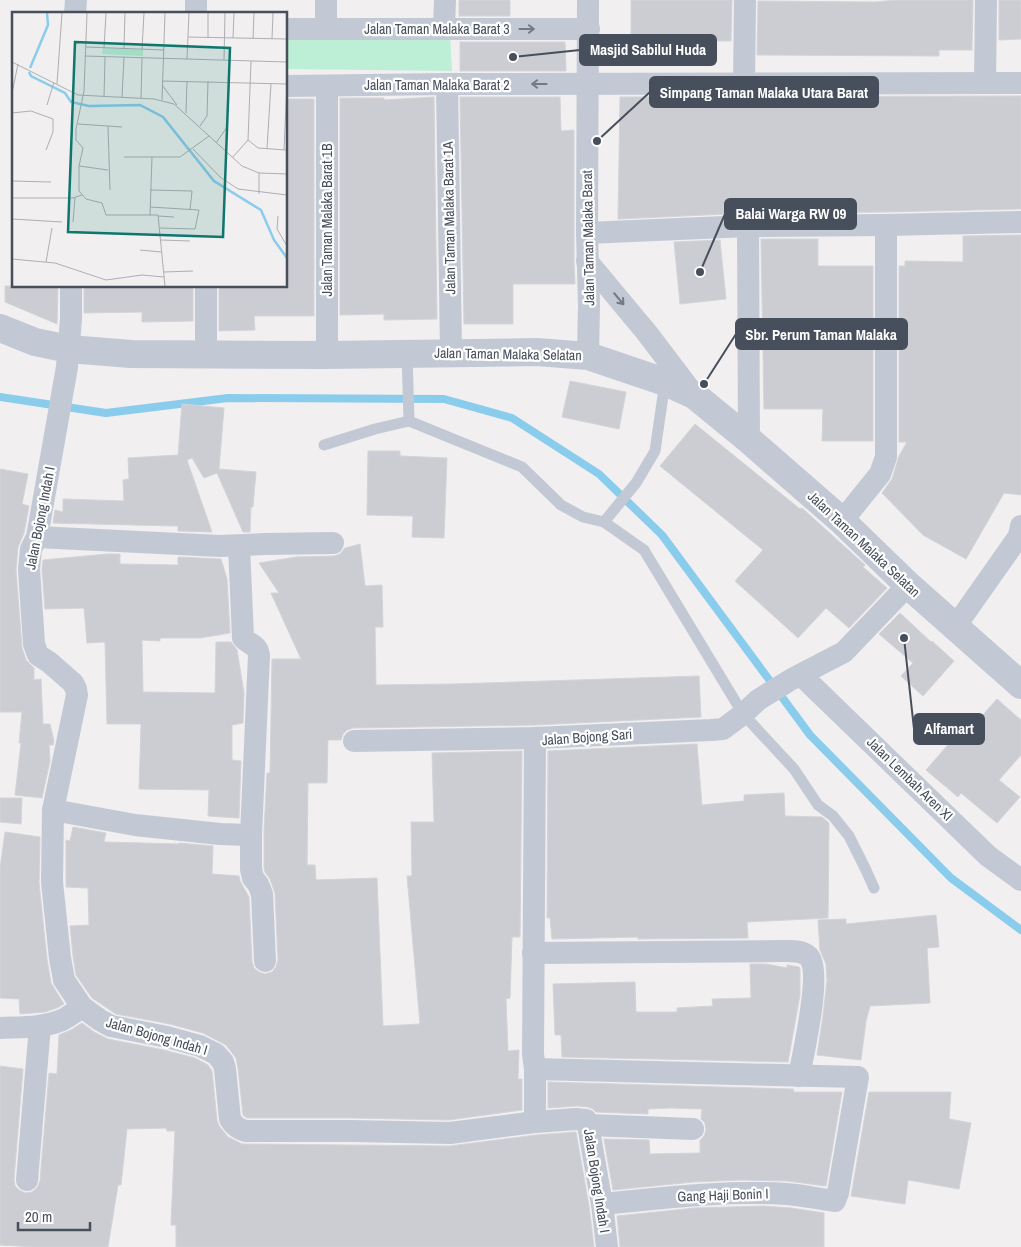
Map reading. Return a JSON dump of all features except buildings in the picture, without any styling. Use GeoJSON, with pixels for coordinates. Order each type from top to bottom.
{"type":"FeatureCollection","features":[{"type":"Feature","properties":{"kind":"street"},"geometry":{"type":"LineString","coordinates":[[326,0],[326,28]]}},
{"type":"Feature","properties":{"kind":"street"},"geometry":{"type":"LineString","coordinates":[[444,29],[445,0]]}},
{"type":"Feature","properties":{"kind":"street","name":"Jalan Taman Malaka Barat"},"geometry":{"type":"LineString","coordinates":[[588,0],[588,356]]}},
{"type":"Feature","properties":{"kind":"street"},"geometry":{"type":"LineString","coordinates":[[744,84],[745,0]]}},
{"type":"Feature","properties":{"kind":"street"},"geometry":{"type":"LineString","coordinates":[[985,83],[986,0]]}},
{"type":"Feature","properties":{"kind":"street","name":"Jalan Taman Malaka Barat 3"},"geometry":{"type":"LineString","coordinates":[[288,28],[588,29]]}},
{"type":"Feature","properties":{"kind":"street","name":"Jalan Taman Malaka Barat 2"},"geometry":{"type":"LineString","coordinates":[[288,86],[1021,83]]}},
{"type":"Feature","properties":{"kind":"street","name":"Jalan Taman Malaka Barat 1A"},"geometry":{"type":"LineString","coordinates":[[447,84],[451,352]]}},
{"type":"Feature","properties":{"kind":"street","name":"Jalan Taman Malaka Barat 1B"},"geometry":{"type":"LineString","coordinates":[[327,86],[327,355]]}},
{"type":"Feature","properties":{"kind":"street"},"geometry":{"type":"LineString","coordinates":[[587,233],[748,226],[1021,222]]}},
{"type":"Feature","properties":{"kind":"street"},"geometry":{"type":"LineString","coordinates":[[842,521],[880,474],[886,457],[886,225]]}},
{"type":"Feature","properties":{"kind":"street"},"geometry":{"type":"LineString","coordinates":[[748,226],[749,440]]}},
{"type":"Feature","properties":{"kind":"street"},"geometry":{"type":"LineString","coordinates":[[587,261],[647,333],[694,395]]}},
{"type":"Feature","properties":{"kind":"street","name":"Jalan Bojong Indah I"},"geometry":{"type":"LineString","coordinates":[[71,288],[71,319],[64,391],[37,537],[31,549],[29,569],[34,644],[38,655],[73,683],[77,696],[53,810],[52,882],[64,980],[82,1007],[111,1026],[167,1036],[200,1046],[216,1054],[223,1062],[225,1069],[230,1119],[238,1129],[246,1131],[450,1133],[535,1122],[586,1120],[608,1247]]}},
{"type":"Feature","properties":{"kind":"street"},"geometry":{"type":"LineString","coordinates":[[206,288],[206,355]]}},
{"type":"Feature","properties":{"kind":"street","name":"Jalan Taman Malaka Selatan"},"geometry":{"type":"LineString","coordinates":[[0,328],[35,342],[68,349],[130,354],[327,355],[408,365],[451,352],[537,352],[588,356],[666,382],[694,395],[749,440],[842,521],[908,585],[1021,685]]}},
{"type":"Feature","properties":{"kind":"street"},"geometry":{"type":"LineString","coordinates":[[956,627],[1019,536],[1021,526]]}},
{"type":"Feature","properties":{"kind":"street"},"geometry":{"type":"LineString","coordinates":[[37,537],[220,546],[333,543]]}},
{"type":"Feature","properties":{"kind":"street"},"geometry":{"type":"LineString","coordinates":[[239,546],[243,638],[256,648],[259,655],[250,835],[251,873],[262,894],[265,961]]}},
{"type":"Feature","properties":{"kind":"street","name":"Jalan Bojong Sari"},"geometry":{"type":"LineString","coordinates":[[535,1122],[533,953],[535,738],[722,729],[750,707],[797,677],[844,652],[908,585]]}},
{"type":"Feature","properties":{"kind":"street","name":"Jalan Lembah Aren XI"},"geometry":{"type":"LineString","coordinates":[[797,677],[988,856],[1021,880]]}},
{"type":"Feature","properties":{"kind":"street"},"geometry":{"type":"LineString","coordinates":[[354,741],[535,738]]}},
{"type":"Feature","properties":{"kind":"street"},"geometry":{"type":"LineString","coordinates":[[53,810],[135,825],[220,834],[250,835]]}},
{"type":"Feature","properties":{"kind":"street"},"geometry":{"type":"LineString","coordinates":[[533,953],[783,951],[804,953],[812,962],[810,1016],[799,1076],[535,1069]]}},
{"type":"Feature","properties":{"kind":"street"},"geometry":{"type":"LineString","coordinates":[[0,1028],[40,1026],[64,1019],[82,1007]]}},
{"type":"Feature","properties":{"kind":"street"},"geometry":{"type":"LineString","coordinates":[[27,1180],[40,1026]]}},
{"type":"Feature","properties":{"kind":"street","name":"Gang Haji Bonin I"},"geometry":{"type":"LineString","coordinates":[[602,1204],[691,1195],[738,1194],[786,1194],[835,1201],[858,1077],[799,1076]]}},
{"type":"Feature","properties":{"kind":"street"},"geometry":{"type":"LineString","coordinates":[[588,1125],[693,1129]]}},
{"type":"Feature","properties":{"kind":"lane"},"geometry":{"type":"LineString","coordinates":[[408,365],[409,421]]}},
{"type":"Feature","properties":{"kind":"lane"},"geometry":{"type":"LineString","coordinates":[[604,522],[636,483],[655,451],[666,382]]}},
{"type":"Feature","properties":{"kind":"lane"},"geometry":{"type":"LineString","coordinates":[[324,445],[375,429],[409,421],[522,467],[561,505],[583,516],[604,522],[644,550],[818,805],[833,816],[849,836],[874,888]]}},
{"type":"Feature","properties":{"kind":"green space"},"geometry":{"type":"Polygon","coordinates":[[[288,31],[450,35],[452,71],[288,69],[288,31]]]}},
{"type":"Feature","properties":{"kind":"waterway"},"geometry":{"type":"LineString","coordinates":[[0,397],[106,413],[228,398],[444,399],[512,418],[599,474],[662,535],[810,735],[951,878],[1021,930]]}},
{"type":"Feature","properties":{"kind":"place","name":"Masjid Sabilul Huda"},"geometry":{"type":"Point","coordinates":[513,57]}},
{"type":"Feature","properties":{"kind":"place","name":"Simpang Taman Malaka Utara Barat"},"geometry":{"type":"Point","coordinates":[597,141]}},
{"type":"Feature","properties":{"kind":"place","name":"Balai Warga RW 09"},"geometry":{"type":"Point","coordinates":[700,272]}},
{"type":"Feature","properties":{"kind":"place","name":"Sbr. Perum Taman Malaka"},"geometry":{"type":"Point","coordinates":[704,384]}},
{"type":"Feature","properties":{"kind":"place","name":"Alfamart"},"geometry":{"type":"Point","coordinates":[904,638]}}]}
